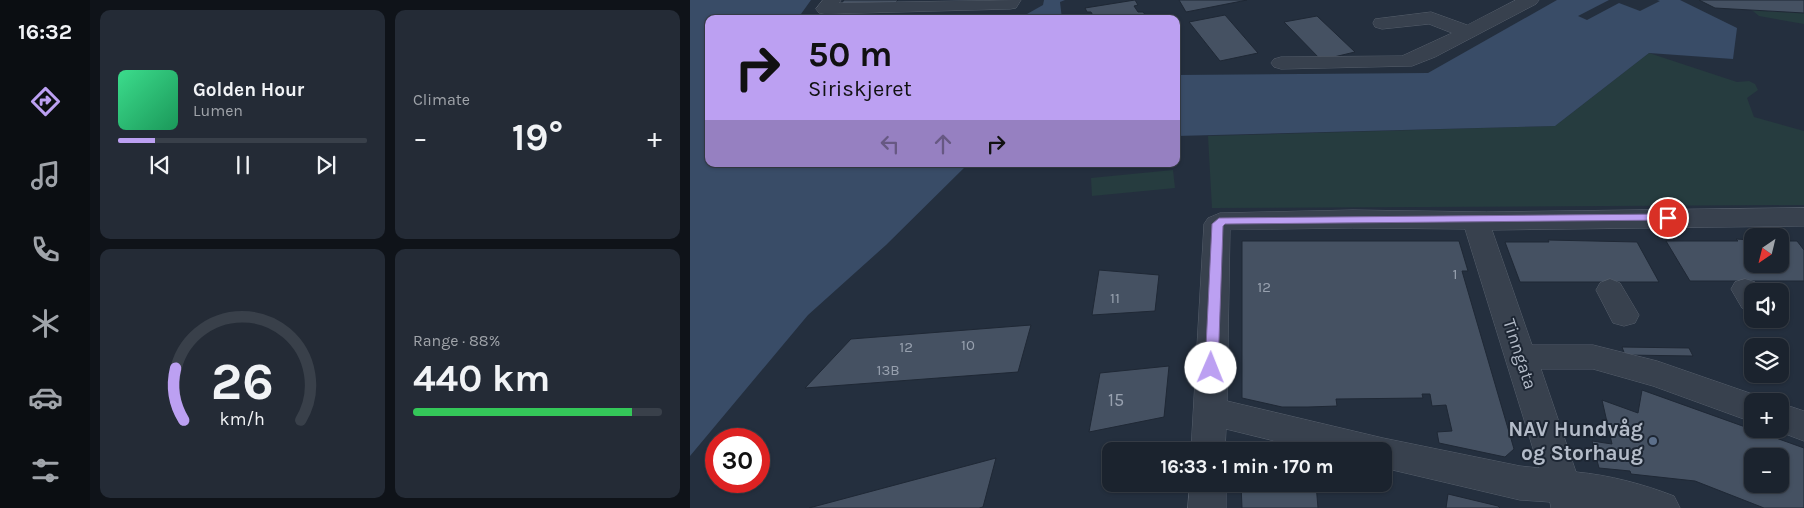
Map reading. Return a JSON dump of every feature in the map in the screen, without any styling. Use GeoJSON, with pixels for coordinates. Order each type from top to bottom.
{"type":"FeatureCollection","features":[{"type":"Feature","properties":{"kind":"street"},"geometry":{"type":"LineString","coordinates":[[832,0],[825,9],[1010,4],[1012,0]]}},
{"type":"Feature","properties":{"kind":"street"},"geometry":{"type":"LineString","coordinates":[[1280,63],[1405,62],[1428,53],[1530,0]]}},
{"type":"Feature","properties":{"kind":"street"},"geometry":{"type":"LineString","coordinates":[[1382,23],[1431,18],[1468,32]]}},
{"type":"Feature","properties":{"kind":"street"},"geometry":{"type":"LineString","coordinates":[[1208,442],[1215,257],[1217,224],[1220,222],[1352,219],[1476,221],[1804,217]]}},
{"type":"Feature","properties":{"kind":"street","name":"Tinngata"},"geometry":{"type":"LineString","coordinates":[[1476,221],[1567,498]]}},
{"type":"Feature","properties":{"kind":"street"},"geometry":{"type":"LineString","coordinates":[[1521,357],[1593,357],[1656,374],[1744,405]]}},
{"type":"Feature","properties":{"kind":"street"},"geometry":{"type":"LineString","coordinates":[[1209,411],[1338,442]]}},
{"type":"Feature","properties":{"kind":"street"},"geometry":{"type":"LineString","coordinates":[[1789,420],[1804,426]]}},
{"type":"Feature","properties":{"kind":"street"},"geometry":{"type":"LineString","coordinates":[[1392,455],[1520,483],[1567,498],[1630,498],[1662,508]]}},
{"type":"Feature","properties":{"kind":"street"},"geometry":{"type":"LineString","coordinates":[[1207,508],[1208,492]]}},
{"type":"Feature","properties":{"kind":"green space"},"geometry":{"type":"Polygon","coordinates":[[[1804,0],[1804,24],[1759,16],[1742,2],[1804,0]]]}},
{"type":"Feature","properties":{"kind":"green space"},"geometry":{"type":"Polygon","coordinates":[[[1649,53],[1737,82],[1749,81],[1755,84],[1758,90],[1747,98],[1754,117],[1804,131],[1804,205],[1212,208],[1208,136],[1555,126],[1649,53]]]}},
{"type":"Feature","properties":{"kind":"green space"},"geometry":{"type":"Polygon","coordinates":[[[1173,170],[1175,188],[1092,196],[1091,178],[1173,170]]]}},
{"type":"Feature","properties":{"kind":"water"},"geometry":{"type":"Polygon","coordinates":[[[690,0],[811,0],[801,14],[804,15],[705,15],[705,167],[965,167],[886,245],[808,315],[713,428],[705,428],[705,438],[690,456],[690,0]]]}},
{"type":"Feature","properties":{"kind":"water"},"geometry":{"type":"Polygon","coordinates":[[[1044,0],[1065,0],[1060,2],[1062,15],[1009,15],[1027,14],[1043,5],[1044,0]]]}},
{"type":"Feature","properties":{"kind":"water"},"geometry":{"type":"Polygon","coordinates":[[[1557,0],[1680,0],[1737,28],[1733,59],[1649,53],[1555,126],[1180,136],[1180,75],[1428,73],[1557,0]]]}},
{"type":"Feature","properties":{"kind":"pier"},"geometry":{"type":"Polygon","coordinates":[[[1609,0],[1660,1],[1640,11],[1619,3],[1587,20],[1578,16],[1609,0]]]}},
{"type":"Feature","properties":{"kind":"building"},"geometry":{"type":"Polygon","coordinates":[[[844,0],[898,0],[895,3],[841,4],[844,0]]]}},
{"type":"Feature","properties":{"kind":"building"},"geometry":{"type":"Polygon","coordinates":[[[1135,0],[1138,5],[1134,6],[1138,12],[1143,12],[1145,15],[1093,15],[1091,12],[1087,12],[1085,8],[1135,0]]]}},
{"type":"Feature","properties":{"kind":"building"},"geometry":{"type":"Polygon","coordinates":[[[1179,0],[1247,0],[1186,12],[1179,0]]]}},
{"type":"Feature","properties":{"kind":"building"},"geometry":{"type":"Polygon","coordinates":[[[1699,0],[1804,0],[1804,13],[1715,8],[1699,0]]]}},
{"type":"Feature","properties":{"kind":"building"},"geometry":{"type":"Polygon","coordinates":[[[1225,15],[1258,53],[1220,61],[1189,22],[1225,15]]]}},
{"type":"Feature","properties":{"kind":"building"},"geometry":{"type":"Polygon","coordinates":[[[1317,16],[1355,52],[1321,60],[1284,22],[1317,16]]]}},
{"type":"Feature","properties":{"kind":"building"},"geometry":{"type":"Polygon","coordinates":[[[1736,239],[1744,240],[1744,273],[1789,273],[1789,241],[1797,241],[1804,250],[1804,281],[1690,281],[1666,241],[1738,241],[1736,239]]]}},
{"type":"Feature","properties":{"kind":"building"},"geometry":{"type":"Polygon","coordinates":[[[1548,240],[1637,242],[1659,282],[1520,282],[1505,242],[1549,242],[1548,240]]]}},
{"type":"Feature","properties":{"kind":"building"},"geometry":{"type":"Polygon","coordinates":[[[1242,241],[1459,241],[1468,271],[1462,271],[1514,449],[1505,457],[1439,443],[1437,432],[1452,431],[1446,405],[1432,406],[1430,394],[1422,394],[1423,398],[1336,399],[1337,406],[1308,407],[1282,407],[1242,398],[1242,241]]]}},
{"type":"Feature","properties":{"kind":"building"},"geometry":{"type":"Polygon","coordinates":[[[1099,270],[1159,275],[1155,311],[1092,315],[1099,270]]]}},
{"type":"Feature","properties":{"kind":"building"},"geometry":{"type":"Polygon","coordinates":[[[1031,325],[1018,372],[805,388],[851,339],[1031,325]]]}},
{"type":"Feature","properties":{"kind":"building"},"geometry":{"type":"Polygon","coordinates":[[[1622,347],[1689,348],[1693,356],[1625,355],[1622,347]]]}},
{"type":"Feature","properties":{"kind":"building"},"geometry":{"type":"Polygon","coordinates":[[[1169,366],[1164,417],[1089,432],[1100,373],[1169,366]]]}},
{"type":"Feature","properties":{"kind":"building"},"geometry":{"type":"Polygon","coordinates":[[[1642,390],[1744,427],[1744,438],[1776,438],[1804,448],[1804,508],[1764,508],[1695,481],[1631,474],[1630,471],[1599,468],[1592,441],[1612,444],[1602,400],[1638,413],[1642,390]]]}},
{"type":"Feature","properties":{"kind":"building"},"geometry":{"type":"Polygon","coordinates":[[[996,458],[983,507],[809,508],[996,458]]]}},
{"type":"Feature","properties":{"kind":"building"},"geometry":{"type":"Polygon","coordinates":[[[1241,492],[1317,492],[1318,508],[1242,508],[1241,492]]]}},
{"type":"Feature","properties":{"kind":"building"},"geometry":{"type":"Polygon","coordinates":[[[1448,494],[1498,506],[1500,508],[1446,508],[1448,494]]]}},
{"type":"Feature","properties":{"kind":"place","name":"NAV Hundvåg og Storhaug"},"geometry":{"type":"Point","coordinates":[1653,441]}},
{"type":"Feature","properties":{"kind":"route"},"geometry":{"type":"LineString","coordinates":[[1211,368],[1217,224],[1223,221],[1352,219],[1486,221],[1668,218]]}}]}
